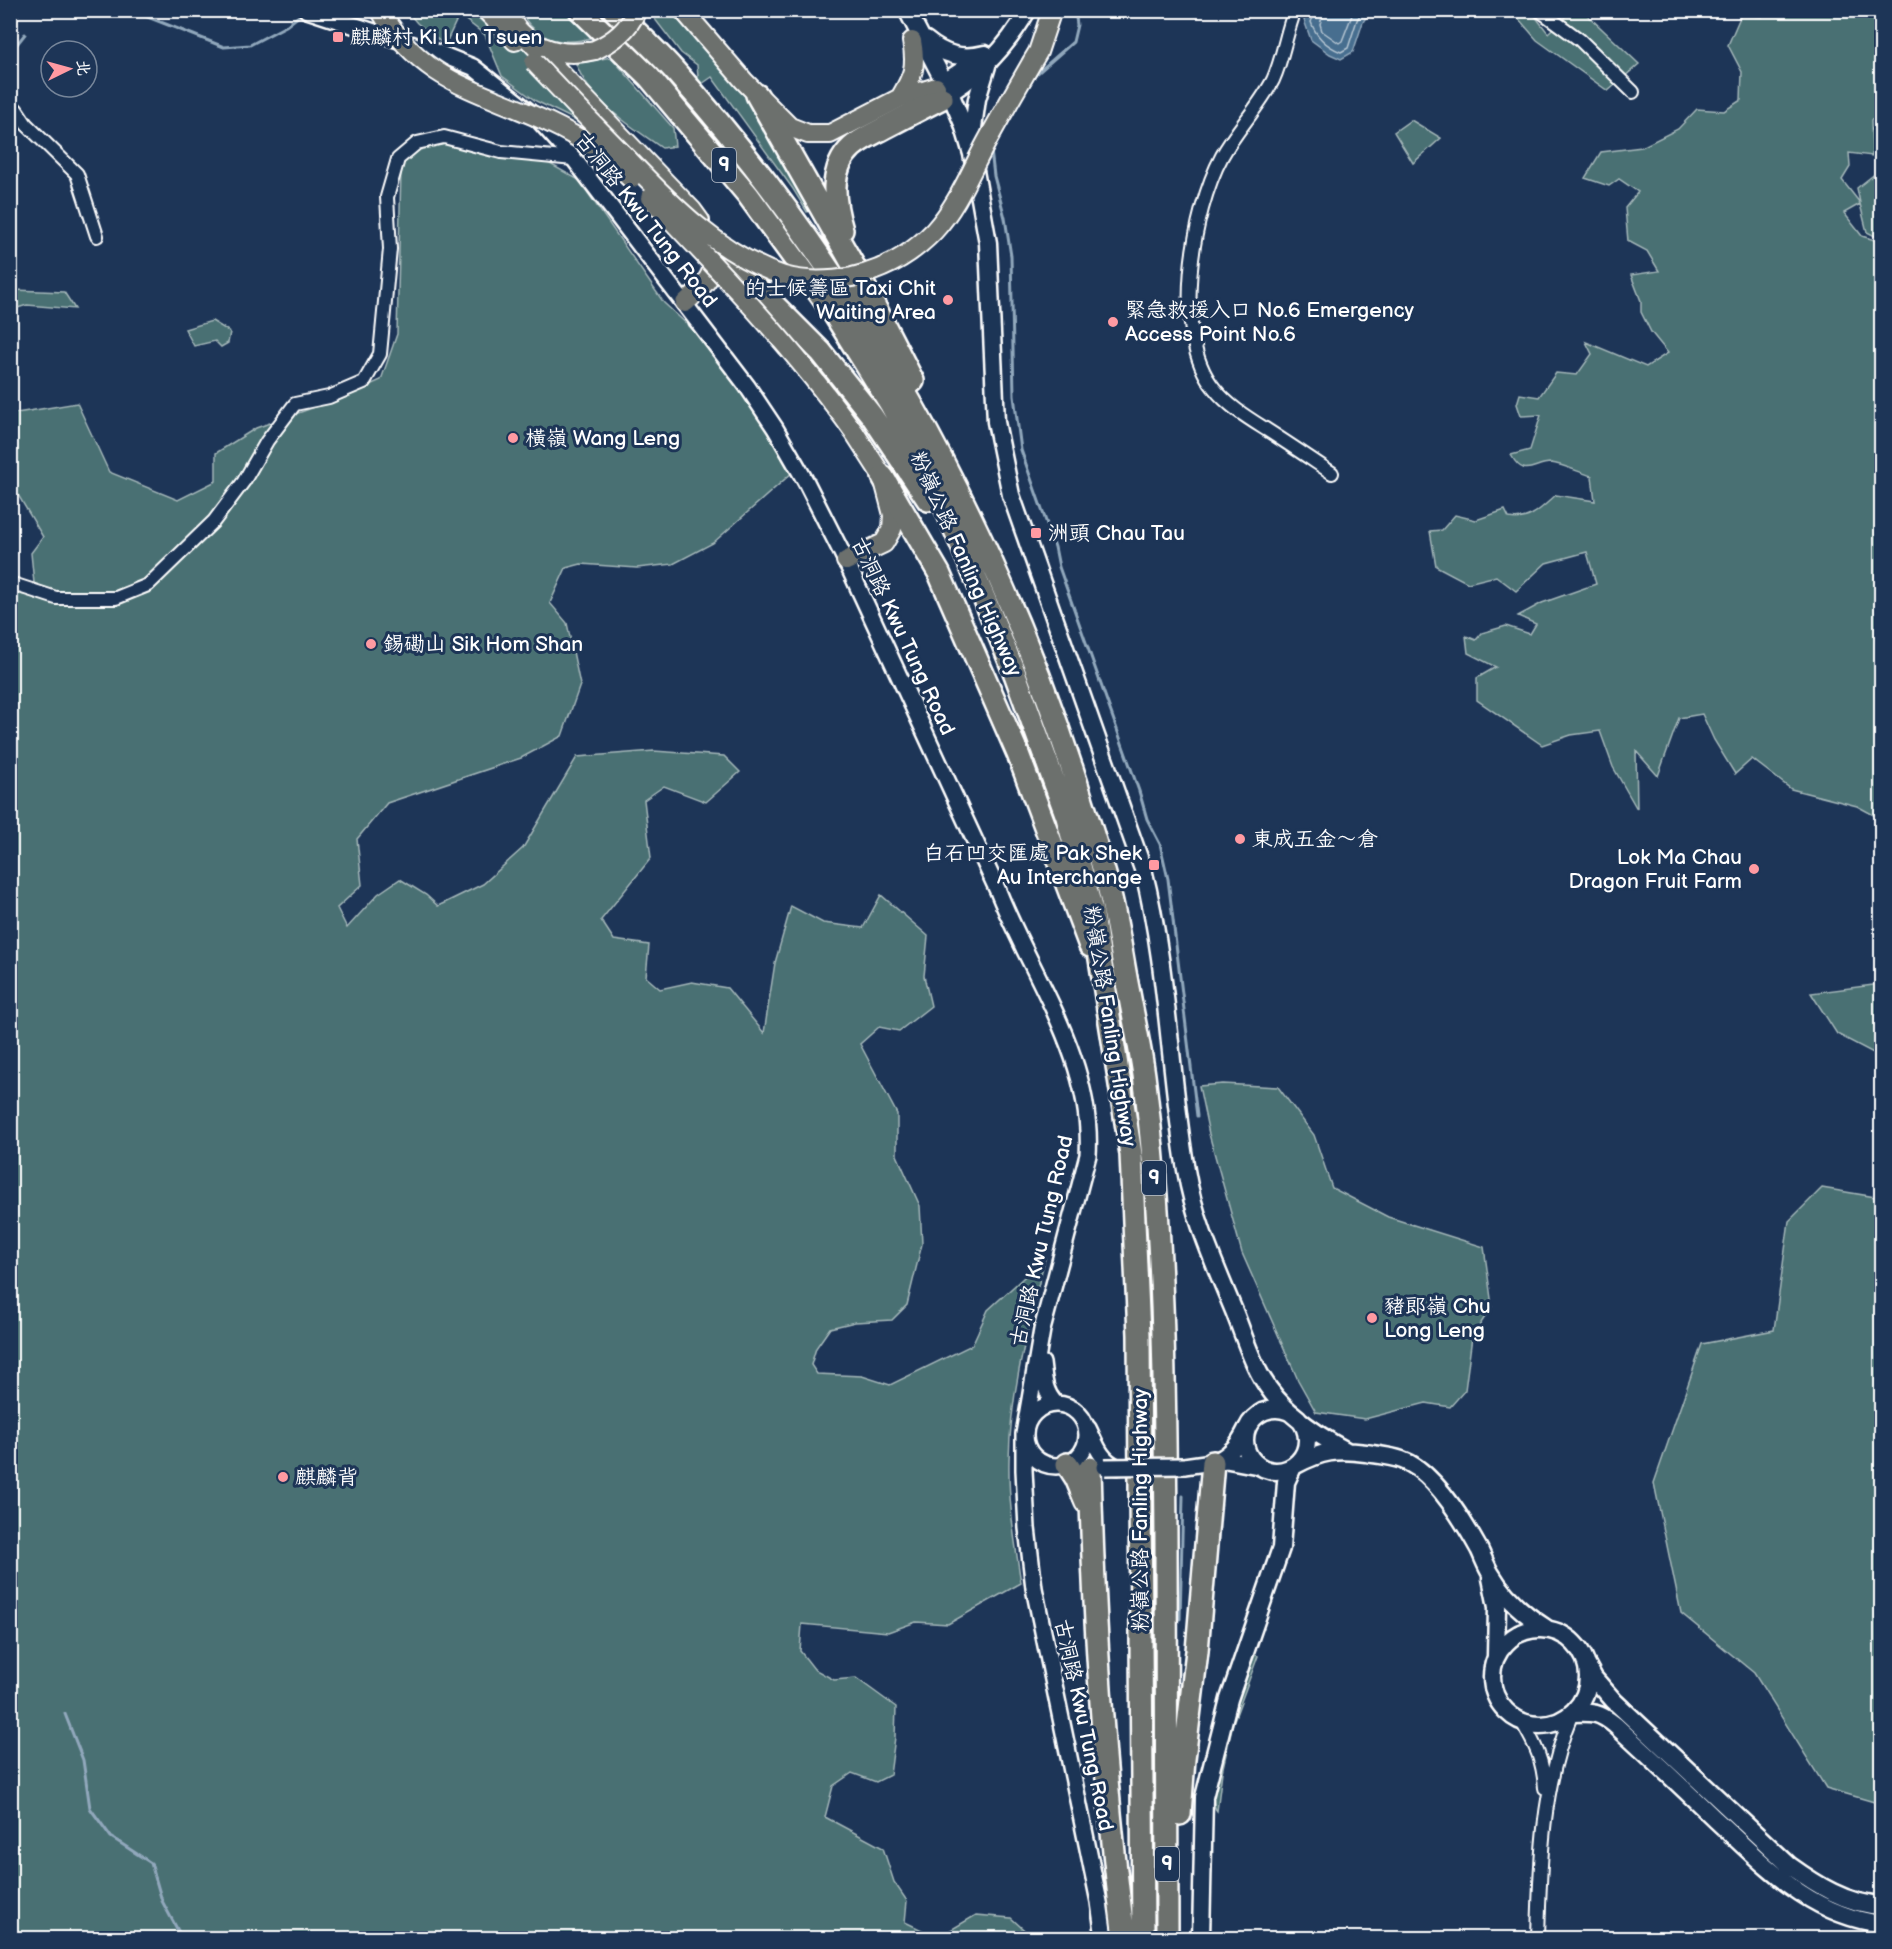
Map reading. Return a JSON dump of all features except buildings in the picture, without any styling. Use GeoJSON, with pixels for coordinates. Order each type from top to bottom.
{"type":"FeatureCollection","features":[{"type":"Feature","properties":{"kind":"highway","name":"粉嶺公路 Fanling Highway"},"geometry":{"type":"LineString","coordinates":[[580,10],[686,118],[748,195],[803,267],[903,425],[946,510],[1016,674],[1067,817],[1090,900],[1131,1154],[1139,1342],[1143,1938]]}},
{"type":"Feature","properties":{"kind":"highway","name":"粉嶺公路 Fanling Highway"},"geometry":{"type":"LineString","coordinates":[[614,10],[672,67],[793,219],[849,300],[916,414],[956,488],[1003,587],[1063,740],[1108,887],[1143,1071],[1160,1253],[1166,1393],[1167,1938]]}},
{"type":"Feature","properties":{"kind":"highway"},"geometry":{"type":"LineString","coordinates":[[856,270],[841,229],[836,202],[834,184],[842,160],[847,152],[859,142],[943,90]]}},
{"type":"Feature","properties":{"kind":"highway"},"geometry":{"type":"LineString","coordinates":[[757,94],[856,270],[956,468],[1003,587]]}},
{"type":"Feature","properties":{"kind":"highway"},"geometry":{"type":"LineString","coordinates":[[709,235],[756,287],[821,352],[872,416],[974,574]]}},
{"type":"Feature","properties":{"kind":"highway"},"geometry":{"type":"LineString","coordinates":[[884,477],[939,573],[1026,775],[1079,921],[1104,980]]}},
{"type":"Feature","properties":{"kind":"highway"},"geometry":{"type":"LineString","coordinates":[[1173,1938],[1181,1792],[1197,1651],[1213,1462]]}},
{"type":"Feature","properties":{"kind":"highway"},"geometry":{"type":"LineString","coordinates":[[1091,1465],[1096,1631],[1109,1796],[1124,1938]]}},
{"type":"Feature","properties":{"kind":"main road"},"geometry":{"type":"LineString","coordinates":[[380,10],[401,41],[428,67],[478,94],[557,126],[612,162],[650,198],[763,318],[807,369],[884,477],[893,515],[892,529],[884,543],[846,561]]}},
{"type":"Feature","properties":{"kind":"main road"},"geometry":{"type":"LineString","coordinates":[[486,10],[666,198],[699,227],[761,267],[787,277],[819,280],[841,279],[870,273],[894,263],[915,249],[935,230],[962,193],[984,146],[1038,52],[1052,10]]}},
{"type":"Feature","properties":{"kind":"main road"},"geometry":{"type":"LineString","coordinates":[[493,10],[540,47],[574,54],[595,50],[606,45],[621,33],[637,10]]}},
{"type":"Feature","properties":{"kind":"main road"},"geometry":{"type":"LineString","coordinates":[[506,10],[522,33],[692,210],[709,235],[715,261],[712,274],[685,303]]}},
{"type":"Feature","properties":{"kind":"main road"},"geometry":{"type":"LineString","coordinates":[[683,10],[757,94],[798,132],[817,135],[830,134],[900,98],[943,90]]}},
{"type":"Feature","properties":{"kind":"main road"},"geometry":{"type":"LineString","coordinates":[[895,10],[917,38],[937,49],[963,58],[986,60],[977,99],[971,140],[972,154]]}},
{"type":"Feature","properties":{"kind":"main road"},"geometry":{"type":"LineString","coordinates":[[907,10],[917,38],[943,90],[963,123],[972,154],[988,243],[996,422],[1011,495],[1036,572],[1081,691],[1143,869],[1157,930],[1186,1172],[1196,1210],[1210,1255],[1262,1378],[1290,1412],[1312,1430],[1347,1451]]}},
{"type":"Feature","properties":{"kind":"main road"},"geometry":{"type":"LineString","coordinates":[[900,98],[913,74],[917,38]]}},
{"type":"Feature","properties":{"kind":"main road"},"geometry":{"type":"LineString","coordinates":[[943,90],[978,184]]}},
{"type":"Feature","properties":{"kind":"main road"},"geometry":{"type":"LineString","coordinates":[[1262,1378],[1261,1406],[1244,1439],[1250,1459],[1279,1481],[1283,1491],[1284,1505]]}},
{"type":"Feature","properties":{"kind":"main road"},"geometry":{"type":"LineString","coordinates":[[1201,1938],[1204,1797],[1221,1726],[1281,1548],[1286,1482],[1307,1448],[1304,1427],[1290,1412],[1269,1409],[1251,1423]]}},
{"type":"Feature","properties":{"kind":"main road"},"geometry":{"type":"LineString","coordinates":[[1262,1468],[1277,1472],[1313,1456],[1347,1451],[1403,1460],[1419,1470],[1445,1498],[1469,1531],[1491,1574],[1518,1608],[1546,1628],[1567,1636],[1583,1654],[1599,1684],[1614,1701],[1789,1865],[1835,1894],[1856,1902],[1881,1906]]}},
{"type":"Feature","properties":{"kind":"main road"},"geometry":{"type":"LineString","coordinates":[[1491,1574],[1497,1607],[1496,1656],[1492,1669],[1494,1690],[1507,1712],[1522,1722],[1534,1725],[1547,1725],[1560,1721],[1572,1713],[1581,1702],[1586,1691],[1587,1665]]}},
{"type":"Feature","properties":{"kind":"main road"},"geometry":{"type":"LineString","coordinates":[[1496,1656],[1512,1637],[1534,1628],[1546,1628]]}},
{"type":"Feature","properties":{"kind":"main road"},"geometry":{"type":"LineString","coordinates":[[1572,1713],[1591,1712],[1603,1715],[1767,1867],[1806,1898],[1844,1916],[1881,1924]]}},
{"type":"Feature","properties":{"kind":"street","name":"古洞路 Kwu Tung Road"},"geometry":{"type":"LineString","coordinates":[[307,10],[438,53],[473,67],[506,91],[537,118],[574,159],[685,303],[775,428],[806,482],[846,561],[1010,921],[1066,1038],[1086,1103],[1088,1155],[1042,1330],[1024,1434],[1024,1477],[1034,1588],[1099,1902],[1104,1938]]}},
{"type":"Feature","properties":{"kind":"street"},"geometry":{"type":"LineString","coordinates":[[1295,10],[1272,81],[1229,143],[1209,185],[1193,244],[1192,325],[1201,365],[1210,384],[1220,395],[1231,406],[1332,473]]}},
{"type":"Feature","properties":{"kind":"street"},"geometry":{"type":"LineString","coordinates":[[1539,10],[1580,40],[1633,92]]}},
{"type":"Feature","properties":{"kind":"street"},"geometry":{"type":"LineString","coordinates":[[943,90],[986,60],[1025,16]]}},
{"type":"Feature","properties":{"kind":"street"},"geometry":{"type":"LineString","coordinates":[[16,109],[26,124],[77,174],[98,236]]}},
{"type":"Feature","properties":{"kind":"street"},"geometry":{"type":"LineString","coordinates":[[10,583],[56,598],[116,598],[148,585],[214,521],[244,481],[267,441],[295,404],[329,397],[364,382],[380,354],[390,249],[387,198],[398,159],[417,143],[444,137],[501,152],[574,159]]}},
{"type":"Feature","properties":{"kind":"street"},"geometry":{"type":"LineString","coordinates":[[1042,1330],[1044,1386],[1055,1403]]}},
{"type":"Feature","properties":{"kind":"street"},"geometry":{"type":"LineString","coordinates":[[1024,1477],[1091,1465],[1107,1462],[1085,1423],[1073,1408],[1055,1403],[1037,1410],[1030,1417],[1024,1434],[1031,1454],[1046,1464],[1058,1466],[1091,1465],[1184,1466],[1235,1460],[1262,1468]]}},
{"type":"Feature","properties":{"kind":"street"},"geometry":{"type":"LineString","coordinates":[[1085,1423],[1088,1432],[1083,1451],[1091,1465]]}},
{"type":"Feature","properties":{"kind":"street"},"geometry":{"type":"LineString","coordinates":[[1213,1462],[1226,1456],[1239,1443],[1251,1423]]}},
{"type":"Feature","properties":{"kind":"street"},"geometry":{"type":"LineString","coordinates":[[1024,1477],[1034,1468],[1046,1464]]}},
{"type":"Feature","properties":{"kind":"street"},"geometry":{"type":"LineString","coordinates":[[1546,1801],[1555,1759],[1572,1713]]}},
{"type":"Feature","properties":{"kind":"street"},"geometry":{"type":"LineString","coordinates":[[1522,1722],[1537,1748],[1543,1766],[1546,1801],[1538,1938]]}},
{"type":"Feature","properties":{"kind":"green space"},"geometry":{"type":"Polygon","coordinates":[[[407,11],[470,11],[484,23],[508,30],[538,58],[594,134],[571,118],[536,101],[502,76],[485,35],[459,15],[445,45],[417,23],[407,11]]]}},
{"type":"Feature","properties":{"kind":"green space"},"geometry":{"type":"Polygon","coordinates":[[[520,11],[564,11],[594,37],[571,41],[551,39],[534,29],[520,11]]]}},
{"type":"Feature","properties":{"kind":"green space"},"geometry":{"type":"Polygon","coordinates":[[[657,11],[670,11],[742,90],[827,200],[807,212],[712,77],[699,86],[697,65],[681,53],[654,18],[657,11]]]}},
{"type":"Feature","properties":{"kind":"green space"},"geometry":{"type":"Polygon","coordinates":[[[1512,11],[1531,11],[1548,33],[1565,17],[1559,11],[1583,11],[1639,64],[1608,91],[1537,40],[1512,11]]]}},
{"type":"Feature","properties":{"kind":"green space"},"geometry":{"type":"Polygon","coordinates":[[[1761,11],[1881,11],[1881,119],[1871,120],[1872,156],[1849,153],[1850,167],[1842,180],[1860,203],[1857,188],[1881,169],[1881,239],[1867,232],[1860,204],[1844,213],[1862,236],[1881,242],[1881,819],[1857,806],[1791,789],[1752,759],[1735,774],[1714,740],[1702,714],[1679,718],[1658,776],[1636,751],[1637,809],[1613,767],[1600,731],[1571,735],[1542,745],[1477,700],[1477,678],[1496,667],[1468,653],[1466,636],[1476,640],[1482,633],[1506,626],[1530,634],[1536,624],[1518,616],[1542,603],[1596,584],[1587,552],[1546,563],[1516,591],[1496,576],[1468,583],[1436,566],[1430,531],[1442,530],[1455,515],[1476,520],[1505,510],[1509,518],[1523,518],[1535,513],[1556,495],[1595,501],[1592,476],[1551,463],[1525,469],[1516,463],[1511,455],[1530,450],[1541,415],[1521,416],[1517,404],[1520,394],[1539,397],[1556,373],[1577,375],[1592,354],[1586,342],[1646,367],[1668,353],[1651,332],[1641,312],[1641,301],[1631,275],[1659,271],[1647,251],[1628,241],[1625,208],[1638,192],[1619,179],[1609,186],[1585,178],[1601,152],[1642,147],[1678,129],[1697,109],[1724,111],[1741,100],[1742,72],[1728,45],[1741,15],[1762,17],[1761,11]]]}},
{"type":"Feature","properties":{"kind":"green space"},"geometry":{"type":"Polygon","coordinates":[[[611,57],[673,128],[675,146],[662,148],[624,121],[601,101],[582,78],[576,64],[611,57]]]}},
{"type":"Feature","properties":{"kind":"green space"},"geometry":{"type":"Polygon","coordinates":[[[1411,120],[1441,138],[1413,163],[1394,132],[1411,120]]]}},
{"type":"Feature","properties":{"kind":"green space"},"geometry":{"type":"Polygon","coordinates":[[[469,141],[532,154],[579,180],[664,303],[702,338],[768,420],[794,471],[713,543],[673,564],[637,568],[581,564],[566,568],[550,603],[567,623],[580,685],[562,736],[521,758],[387,803],[357,839],[362,885],[337,908],[347,928],[378,894],[400,879],[426,895],[438,906],[483,884],[523,848],[577,757],[654,751],[724,756],[740,772],[706,802],[664,786],[644,800],[651,858],[601,920],[614,940],[649,945],[646,977],[660,989],[692,982],[727,988],[764,1033],[775,963],[791,906],[823,923],[863,928],[881,895],[928,936],[924,976],[931,1006],[899,1031],[879,1027],[860,1044],[897,1114],[897,1155],[920,1206],[922,1244],[907,1305],[892,1320],[855,1322],[830,1328],[816,1348],[811,1365],[817,1374],[862,1376],[890,1385],[972,1345],[988,1310],[1045,1258],[1021,1358],[1010,1435],[1012,1522],[1021,1583],[948,1624],[916,1622],[888,1632],[802,1624],[800,1651],[814,1669],[834,1680],[856,1678],[896,1707],[890,1775],[876,1782],[852,1773],[833,1786],[825,1817],[883,1848],[894,1882],[907,1901],[905,1922],[928,1933],[949,1931],[976,1915],[1011,1918],[1033,1938],[11,1938],[10,593],[26,595],[34,583],[31,553],[43,537],[11,483],[11,414],[77,403],[109,472],[178,500],[216,481],[216,453],[256,428],[343,397],[381,380],[397,334],[401,169],[412,145],[469,141]]]}},
{"type":"Feature","properties":{"kind":"green space"},"geometry":{"type":"Polygon","coordinates":[[[11,291],[64,292],[75,309],[27,305],[11,310],[11,291]]]}},
{"type":"Feature","properties":{"kind":"green space"},"geometry":{"type":"Polygon","coordinates":[[[212,321],[230,332],[228,343],[221,347],[215,341],[194,346],[185,329],[212,321]]]}},
{"type":"Feature","properties":{"kind":"green space"},"geometry":{"type":"Polygon","coordinates":[[[1882,984],[1881,1057],[1837,1034],[1811,993],[1882,984]]]}},
{"type":"Feature","properties":{"kind":"green space"},"geometry":{"type":"Polygon","coordinates":[[[1223,1084],[1278,1087],[1314,1135],[1332,1188],[1388,1217],[1484,1247],[1492,1306],[1472,1337],[1465,1390],[1450,1407],[1426,1403],[1365,1419],[1316,1412],[1298,1380],[1242,1253],[1209,1134],[1199,1086],[1223,1084]]]}},
{"type":"Feature","properties":{"kind":"green space"},"geometry":{"type":"Polygon","coordinates":[[[1822,1188],[1881,1198],[1881,1804],[1826,1788],[1754,1673],[1681,1613],[1654,1483],[1702,1344],[1774,1330],[1789,1221],[1822,1188]]]}},
{"type":"Feature","properties":{"kind":"green space"},"geometry":{"type":"Polygon","coordinates":[[[1255,1655],[1258,1656],[1233,1723],[1222,1772],[1217,1811],[1213,1800],[1219,1760],[1255,1655]]]}},
{"type":"Feature","properties":{"kind":"water"},"geometry":{"type":"Polygon","coordinates":[[[1312,11],[1370,11],[1363,22],[1353,52],[1341,59],[1311,40],[1304,20],[1312,11]]]}},
{"type":"Feature","properties":{"kind":"waterway"},"geometry":{"type":"LineString","coordinates":[[130,10],[224,47],[250,45],[286,26],[304,12]]}},
{"type":"Feature","properties":{"kind":"waterway"},"geometry":{"type":"LineString","coordinates":[[1033,77],[1073,42],[1077,25],[1075,10]]}},
{"type":"Feature","properties":{"kind":"waterway"},"geometry":{"type":"LineString","coordinates":[[10,53],[25,34]]}},
{"type":"Feature","properties":{"kind":"waterway"},"geometry":{"type":"LineString","coordinates":[[991,150],[994,176],[1005,218],[1011,256],[1014,396],[1021,450],[1055,547],[1059,567],[1147,819],[1160,844],[1168,879],[1197,1116]]}},
{"type":"Feature","properties":{"kind":"waterway"},"geometry":{"type":"LineString","coordinates":[[1180,1619],[1183,1496]]}},
{"type":"Feature","properties":{"kind":"waterway"},"geometry":{"type":"LineString","coordinates":[[65,1714],[83,1760],[90,1808],[111,1837],[151,1863],[162,1901],[182,1938]]}},
{"type":"Feature","properties":{"kind":"place","name":"麒麟村 Ki Lun Tsuen"},"geometry":{"type":"Point","coordinates":[338,37]}},
{"type":"Feature","properties":{"kind":"place","name":"的士候籌區 Taxi Chit Waiting Area"},"geometry":{"type":"Point","coordinates":[948,300]}},
{"type":"Feature","properties":{"kind":"place","name":"緊急救援入口 No.6 Emergency Access Point No.6"},"geometry":{"type":"Point","coordinates":[1113,322]}},
{"type":"Feature","properties":{"kind":"place","name":"橫嶺 Wang Leng"},"geometry":{"type":"Point","coordinates":[513,438]}},
{"type":"Feature","properties":{"kind":"place","name":"洲頭 Chau Tau"},"geometry":{"type":"Point","coordinates":[1036,533]}},
{"type":"Feature","properties":{"kind":"place","name":"錫磡山 Sik Hom Shan"},"geometry":{"type":"Point","coordinates":[371,644]}},
{"type":"Feature","properties":{"kind":"place","name":"東成五金～倉"},"geometry":{"type":"Point","coordinates":[1240,839]}},
{"type":"Feature","properties":{"kind":"place","name":"白石凹交匯處 Pak Shek Au Interchange"},"geometry":{"type":"Point","coordinates":[1154,865]}},
{"type":"Feature","properties":{"kind":"place","name":"Lok Ma Chau Dragon Fruit Farm"},"geometry":{"type":"Point","coordinates":[1754,869]}},
{"type":"Feature","properties":{"kind":"place","name":"豬郎嶺 Chu Long Leng"},"geometry":{"type":"Point","coordinates":[1372,1318]}},
{"type":"Feature","properties":{"kind":"place","name":"麒麟背"},"geometry":{"type":"Point","coordinates":[283,1477]}}]}
